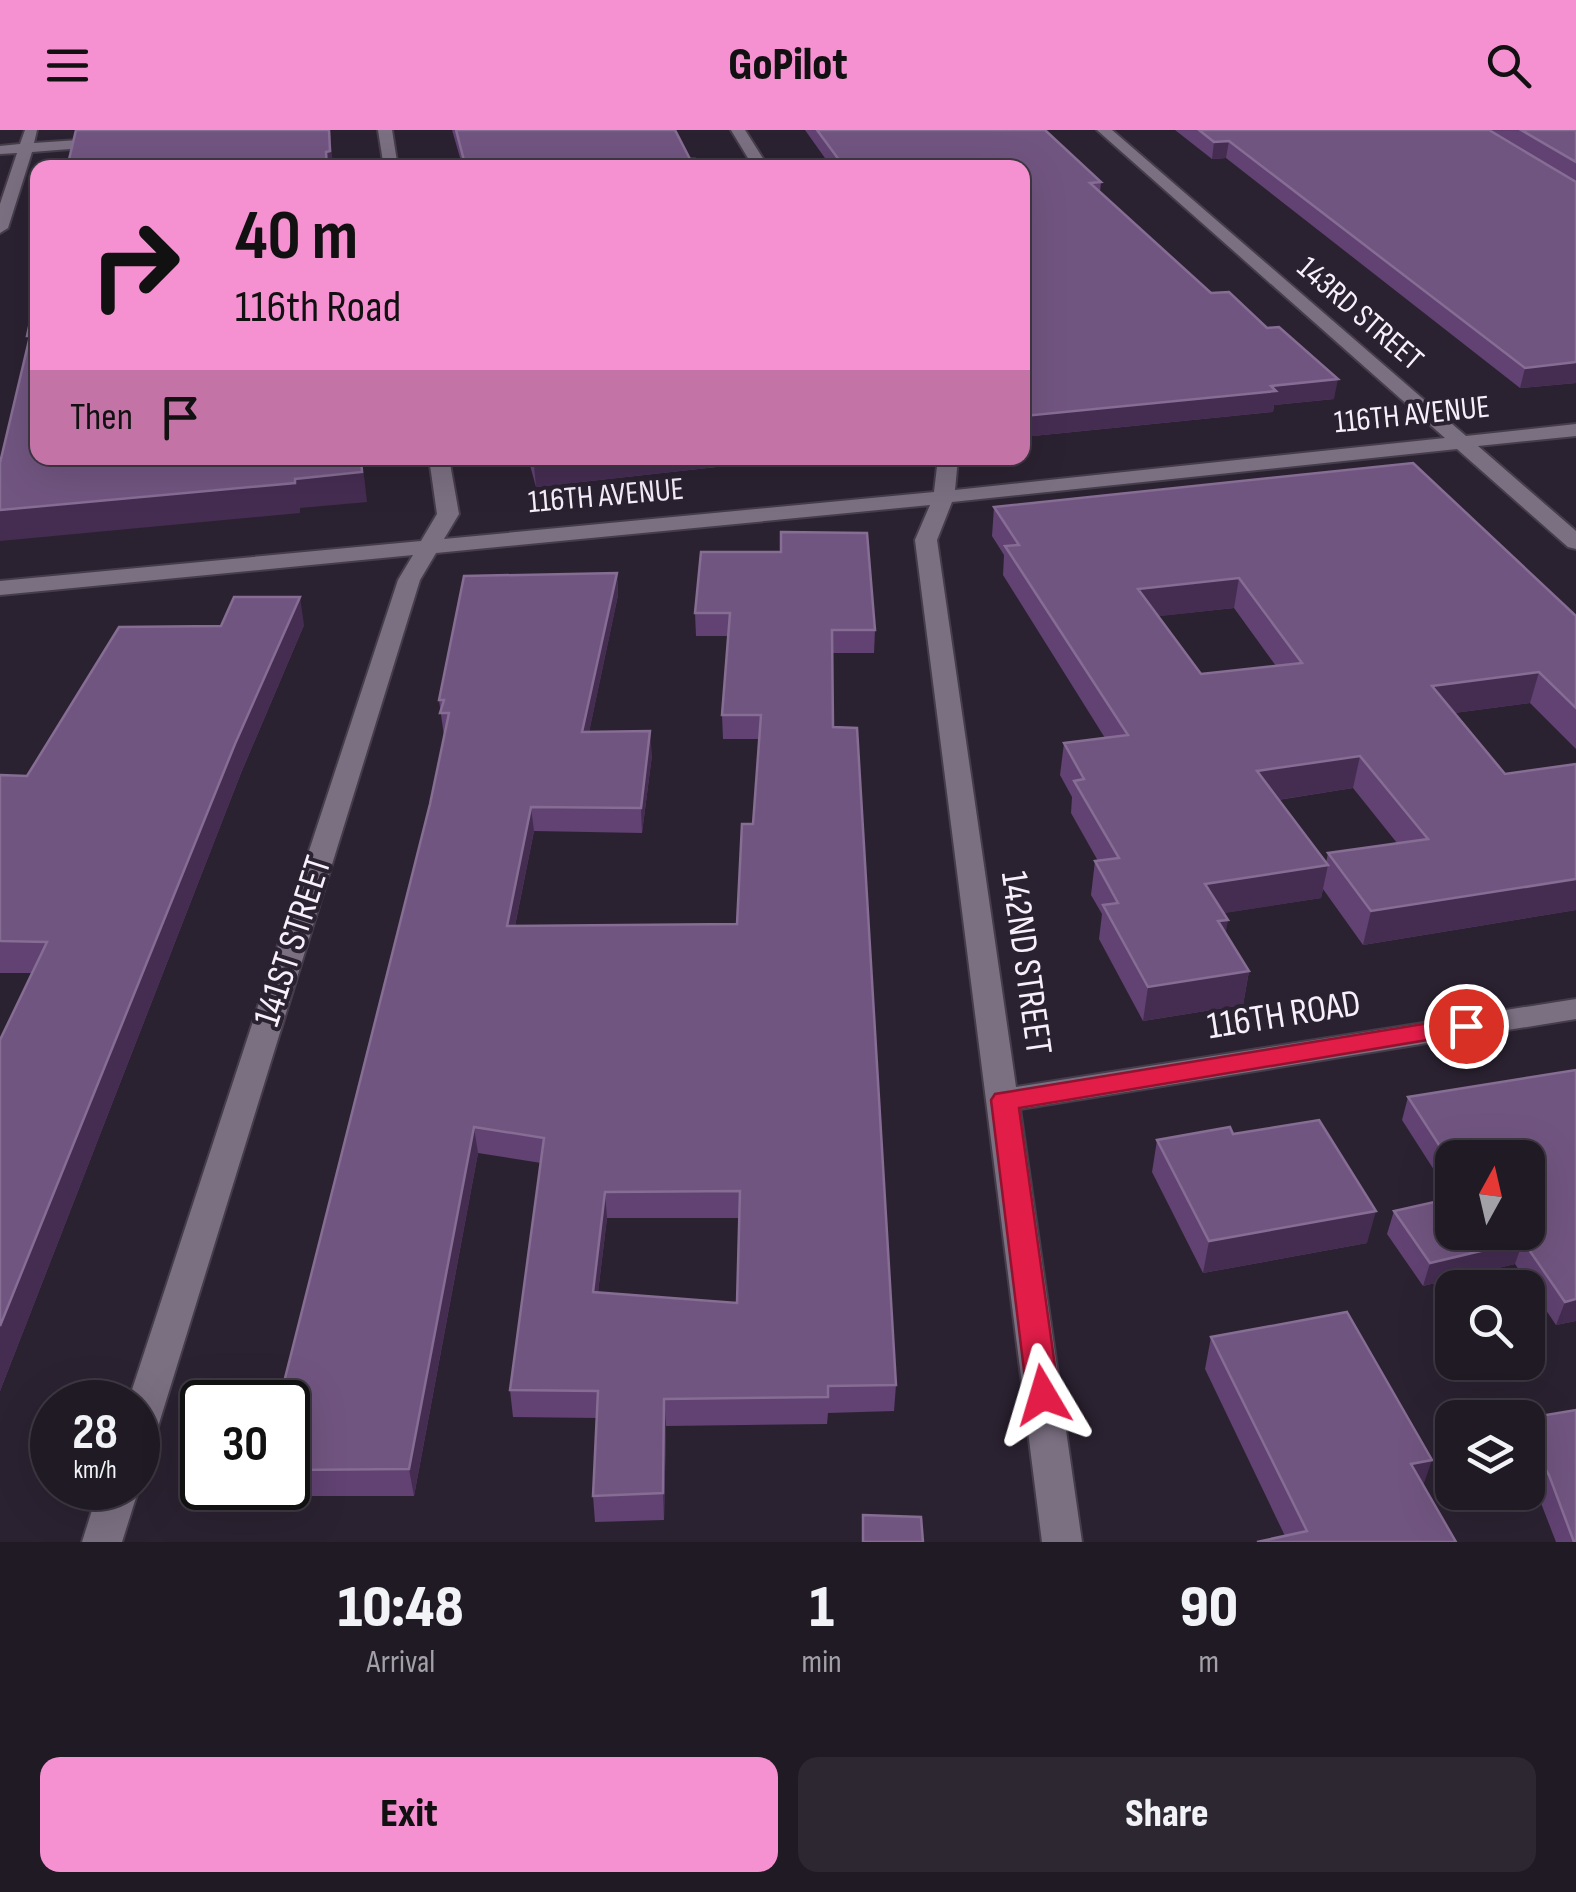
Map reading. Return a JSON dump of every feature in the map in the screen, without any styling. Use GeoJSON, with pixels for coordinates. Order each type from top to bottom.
{"type":"FeatureCollection","features":[{"type":"Feature","properties":{"kind":"street"},"geometry":{"type":"LineString","coordinates":[[0,228],[31,130]]}},
{"type":"Feature","properties":{"kind":"street"},"geometry":{"type":"LineString","coordinates":[[385,130],[390,160]]}},
{"type":"Feature","properties":{"kind":"street"},"geometry":{"type":"LineString","coordinates":[[738,130],[757,160]]}},
{"type":"Feature","properties":{"kind":"street","name":"143RD STREET"},"geometry":{"type":"LineString","coordinates":[[1104,130],[1576,542]]}},
{"type":"Feature","properties":{"kind":"street"},"geometry":{"type":"LineString","coordinates":[[0,150],[122,142]]}},
{"type":"Feature","properties":{"kind":"street","name":"116TH AVENUE"},"geometry":{"type":"LineString","coordinates":[[0,588],[944,497],[1576,430]]}},
{"type":"Feature","properties":{"kind":"street","name":"141ST STREET"},"geometry":{"type":"LineString","coordinates":[[154,1380],[409,580],[448,514],[440,465]]}},
{"type":"Feature","properties":{"kind":"street","name":"142ND STREET"},"geometry":{"type":"LineString","coordinates":[[947,465],[944,497],[926,540],[1062,1542]]}},
{"type":"Feature","properties":{"kind":"street","name":"116TH ROAD"},"geometry":{"type":"LineString","coordinates":[[1005,1100],[1576,1008]]}},
{"type":"Feature","properties":{"kind":"street"},"geometry":{"type":"LineString","coordinates":[[102,1542],[112,1510]]}},
{"type":"Feature","properties":{"kind":"building"},"geometry":{"type":"Polygon","coordinates":[[[76,130],[329,130],[326,160],[69,160],[76,130]]]}},
{"type":"Feature","properties":{"kind":"building"},"geometry":{"type":"Polygon","coordinates":[[[456,130],[675,130],[690,159],[696,160],[464,160],[456,130]]]}},
{"type":"Feature","properties":{"kind":"building"},"geometry":{"type":"Polygon","coordinates":[[[817,130],[1045,130],[1101,182],[1090,183],[1211,293],[1229,292],[1267,328],[1279,327],[1338,379],[1271,386],[1276,391],[1030,415],[1030,160],[839,160],[817,130]]]}},
{"type":"Feature","properties":{"kind":"building"},"geometry":{"type":"Polygon","coordinates":[[[1199,130],[1489,130],[1576,182],[1576,362],[1525,368],[1229,141],[1214,142],[1199,130]]]}},
{"type":"Feature","properties":{"kind":"building"},"geometry":{"type":"Polygon","coordinates":[[[1521,130],[1576,130],[1576,162],[1521,130]]]}},
{"type":"Feature","properties":{"kind":"building"},"geometry":{"type":"Polygon","coordinates":[[[30,336],[30,465],[362,465],[362,472],[295,479],[295,483],[0,510],[0,463],[30,336]]]}},
{"type":"Feature","properties":{"kind":"building"},"geometry":{"type":"Polygon","coordinates":[[[1413,463],[1576,616],[1576,708],[1539,672],[1432,686],[1505,774],[1576,764],[1576,879],[1371,911],[1328,853],[1428,839],[1360,756],[1257,771],[1328,865],[1205,884],[1228,920],[1218,921],[1249,971],[1148,987],[1103,905],[1118,903],[1095,861],[1119,858],[1074,781],[1084,779],[1064,743],[1128,735],[1005,546],[1019,545],[994,507],[1413,463]],[[1239,578],[1138,589],[1201,674],[1302,663],[1239,578]]]}},
{"type":"Feature","properties":{"kind":"building"},"geometry":{"type":"Polygon","coordinates":[[[781,532],[867,533],[875,630],[832,630],[833,727],[857,728],[896,1385],[828,1386],[828,1397],[664,1399],[663,1493],[593,1496],[598,1391],[510,1390],[544,1138],[474,1127],[409,1469],[310,1470],[310,1380],[285,1380],[430,804],[449,713],[440,713],[444,700],[439,700],[464,576],[617,573],[582,732],[650,731],[641,808],[531,807],[507,926],[737,924],[742,824],[753,824],[761,715],[722,715],[730,613],[695,613],[701,552],[781,552],[781,532]],[[740,1191],[605,1192],[593,1292],[737,1303],[740,1191]]]}},
{"type":"Feature","properties":{"kind":"building"},"geometry":{"type":"Polygon","coordinates":[[[234,597],[300,597],[235,744],[0,1326],[0,1040],[47,942],[0,941],[0,775],[27,776],[119,627],[221,626],[234,597]]]}},
{"type":"Feature","properties":{"kind":"building"},"geometry":{"type":"Polygon","coordinates":[[[1576,1070],[1576,1299],[1565,1302],[1529,1250],[1545,1250],[1545,1140],[1436,1140],[1408,1097],[1576,1070]]]}},
{"type":"Feature","properties":{"kind":"building"},"geometry":{"type":"Polygon","coordinates":[[[1319,1120],[1376,1211],[1209,1241],[1157,1140],[1230,1127],[1233,1134],[1319,1120]]]}},
{"type":"Feature","properties":{"kind":"building"},"geometry":{"type":"Polygon","coordinates":[[[1435,1202],[1435,1250],[1485,1250],[1430,1263],[1394,1211],[1435,1202]]]}},
{"type":"Feature","properties":{"kind":"building"},"geometry":{"type":"Polygon","coordinates":[[[1347,1312],[1432,1460],[1411,1464],[1456,1542],[1257,1542],[1307,1531],[1211,1337],[1347,1312]]]}},
{"type":"Feature","properties":{"kind":"building"},"geometry":{"type":"Polygon","coordinates":[[[1576,1410],[1576,1542],[1545,1468],[1545,1415],[1576,1410]]]}},
{"type":"Feature","properties":{"kind":"building"},"geometry":{"type":"Polygon","coordinates":[[[863,1515],[921,1517],[923,1542],[863,1542],[863,1515]]]}},
{"type":"Feature","properties":{"kind":"route"},"geometry":{"type":"LineString","coordinates":[[1043,1395],[1005,1100],[1466,1026]]}}]}
